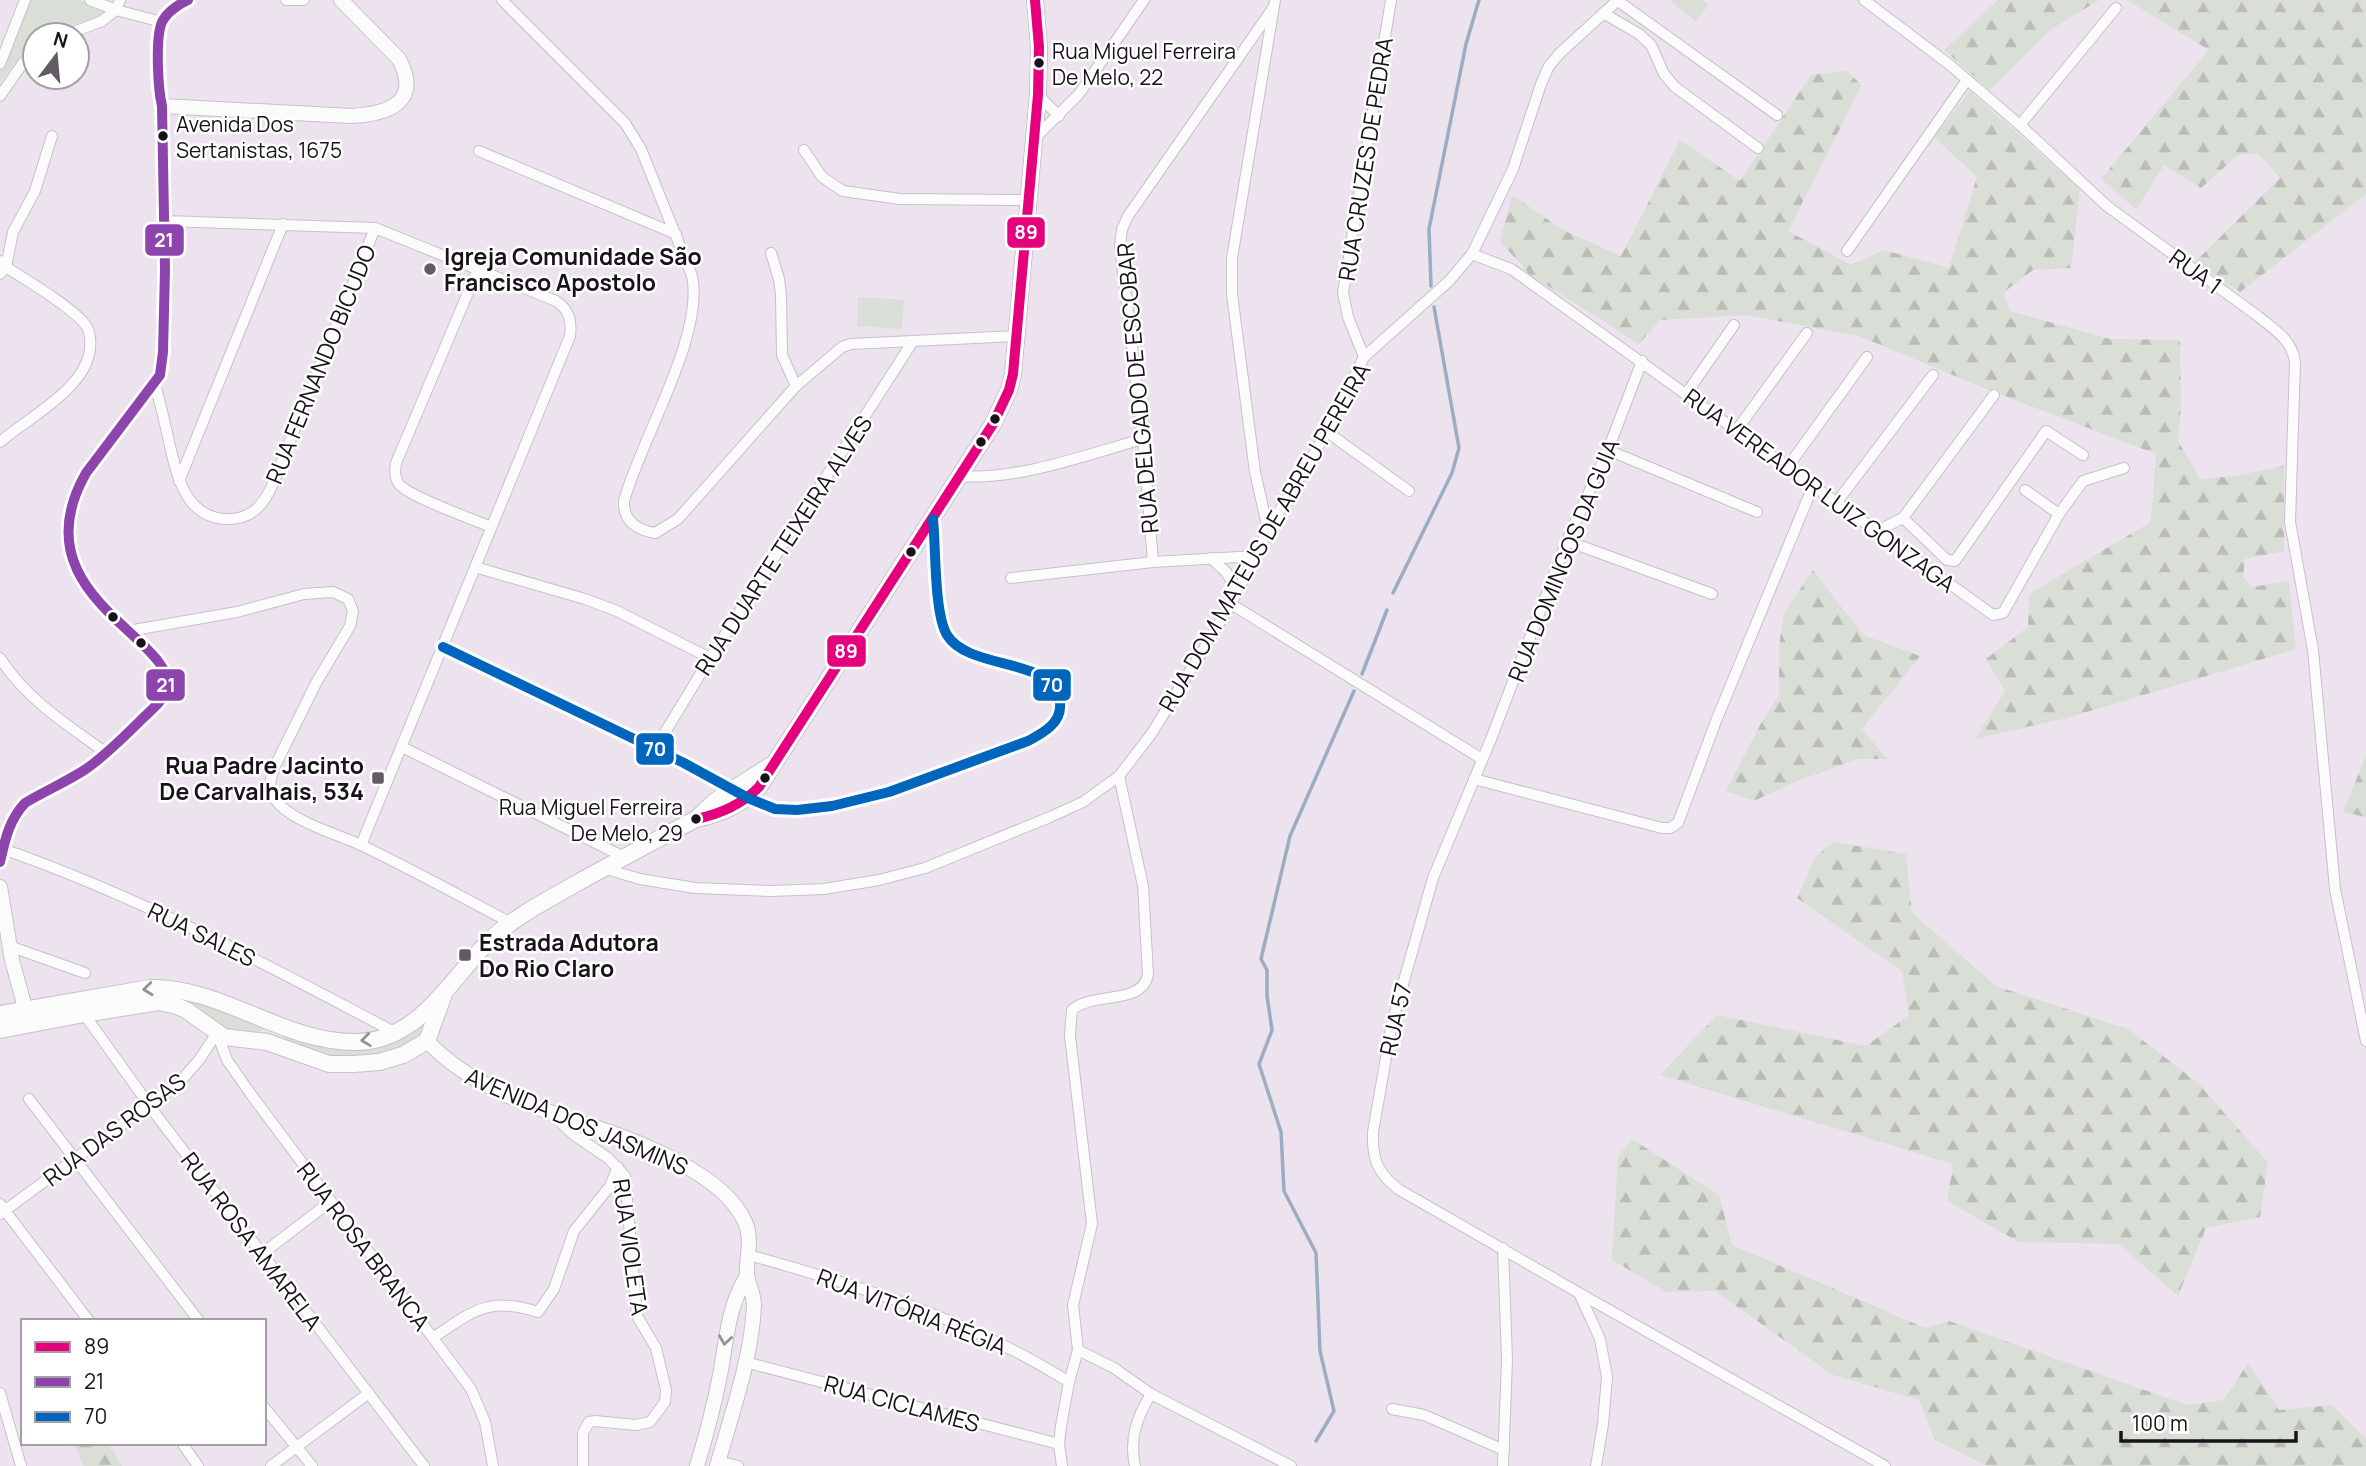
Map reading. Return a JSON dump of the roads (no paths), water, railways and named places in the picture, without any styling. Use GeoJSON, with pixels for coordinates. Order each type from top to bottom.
{"type":"FeatureCollection","features":[{"type":"Feature","properties":{"kind":"main road"},"geometry":{"type":"LineString","coordinates":[[696,818],[722,813],[748,799],[766,777],[771,765],[933,519],[1003,404],[1013,374],[1030,200],[1038,95],[1039,47],[1035,0]]}},
{"type":"Feature","properties":{"kind":"main road"},"geometry":{"type":"LineString","coordinates":[[0,1030],[28,1017],[150,988],[173,988],[197,993],[299,1034],[338,1041],[374,1040],[396,1033],[444,995],[490,940],[511,923],[696,818],[733,789],[771,765]]}},
{"type":"Feature","properties":{"kind":"main road"},"geometry":{"type":"LineString","coordinates":[[0,1014],[28,1017],[84,1014],[159,1002],[168,1003],[186,1010],[217,1034],[234,1039],[267,1042],[330,1064],[354,1065],[403,1055],[426,1041],[444,995]]}},
{"type":"Feature","properties":{"kind":"main road"},"geometry":{"type":"LineString","coordinates":[[267,1042],[276,1025]]}},
{"type":"Feature","properties":{"kind":"street"},"geometry":{"type":"LineString","coordinates":[[0,64],[25,0]]}},
{"type":"Feature","properties":{"kind":"street"},"geometry":{"type":"LineString","coordinates":[[90,0],[118,5],[162,22]]}},
{"type":"Feature","properties":{"kind":"street"},"geometry":{"type":"LineString","coordinates":[[1,856],[13,819],[25,803],[81,772],[124,737],[159,702],[165,692],[166,673],[154,655],[95,599],[75,567],[70,544],[69,519],[78,487],[86,473],[160,375],[163,352],[164,221],[162,106],[158,80],[160,34],[162,22],[170,12],[188,0]]}},
{"type":"Feature","properties":{"kind":"street"},"geometry":{"type":"LineString","coordinates":[[286,0],[304,0]]}},
{"type":"Feature","properties":{"kind":"street"},"geometry":{"type":"LineString","coordinates":[[162,106],[351,116],[377,115],[391,110],[400,101],[406,82],[399,59],[341,0]]}},
{"type":"Feature","properties":{"kind":"street"},"geometry":{"type":"LineString","coordinates":[[502,0],[625,123],[641,149],[692,276],[694,305],[684,345],[625,497],[623,506],[626,517],[634,526],[652,533],[664,530],[678,519],[796,386],[842,347],[851,344],[1016,336]]}},
{"type":"Feature","properties":{"kind":"street"},"geometry":{"type":"LineString","coordinates":[[1034,139],[1079,94],[1144,0]]}},
{"type":"Feature","properties":{"kind":"street","name":"RUA CRUZES DE PEDRA"},"geometry":{"type":"LineString","coordinates":[[1364,358],[1348,317],[1343,293],[1391,0]]}},
{"type":"Feature","properties":{"kind":"street"},"geometry":{"type":"LineString","coordinates":[[1618,0],[1777,115]]}},
{"type":"Feature","properties":{"kind":"street","name":"RUA DOM MATEUS DE ABREU PEREIRA"},"geometry":{"type":"LineString","coordinates":[[604,868],[667,884],[746,890],[824,889],[879,880],[925,868],[1027,827],[1083,802],[1119,776],[1152,733],[1231,604],[1268,530],[1327,432],[1364,358],[1449,281],[1472,254],[1513,169],[1549,66],[1618,0]]}},
{"type":"Feature","properties":{"kind":"street","name":"RUA 1"},"geometry":{"type":"LineString","coordinates":[[1864,0],[1967,79],[2106,205],[2259,317],[2293,347],[2295,362],[2290,522],[2313,650],[2335,888],[2366,1041]]}},
{"type":"Feature","properties":{"kind":"street"},"geometry":{"type":"LineString","coordinates":[[1268,530],[1255,472],[1232,294],[1232,258],[1274,4]]}},
{"type":"Feature","properties":{"kind":"street","name":"RUA DELGADO DE ESCOBAR"},"geometry":{"type":"LineString","coordinates":[[1153,562],[1143,439],[1120,246],[1122,229],[1128,216],[1274,4]]}},
{"type":"Feature","properties":{"kind":"street"},"geometry":{"type":"LineString","coordinates":[[91,25],[102,21],[118,5]]}},
{"type":"Feature","properties":{"kind":"street"},"geometry":{"type":"LineString","coordinates":[[2020,125],[2116,8]]}},
{"type":"Feature","properties":{"kind":"street"},"geometry":{"type":"LineString","coordinates":[[1603,13],[1639,34],[1651,45],[1664,74],[1675,88],[1758,148]]}},
{"type":"Feature","properties":{"kind":"street"},"geometry":{"type":"LineString","coordinates":[[0,96],[21,66]]}},
{"type":"Feature","properties":{"kind":"street"},"geometry":{"type":"LineString","coordinates":[[1847,251],[1967,79]]}},
{"type":"Feature","properties":{"kind":"street"},"geometry":{"type":"LineString","coordinates":[[1038,95],[1059,116]]}},
{"type":"Feature","properties":{"kind":"street"},"geometry":{"type":"LineString","coordinates":[[0,442],[71,387],[87,365],[91,341],[89,330],[76,314],[2,267],[13,232],[35,191],[52,136]]}},
{"type":"Feature","properties":{"kind":"street"},"geometry":{"type":"LineString","coordinates":[[804,150],[822,177],[843,191],[900,199],[1030,200]]}},
{"type":"Feature","properties":{"kind":"street"},"geometry":{"type":"LineString","coordinates":[[479,151],[676,234]]}},
{"type":"Feature","properties":{"kind":"street"},"geometry":{"type":"LineString","coordinates":[[164,221],[375,228],[556,301],[564,307],[572,324],[570,336],[361,845]]}},
{"type":"Feature","properties":{"kind":"street"},"geometry":{"type":"LineString","coordinates":[[179,481],[282,224]]}},
{"type":"Feature","properties":{"kind":"street","name":"RUA FERNANDO BICUDO"},"geometry":{"type":"LineString","coordinates":[[155,384],[179,481],[195,507],[212,517],[237,519],[260,508],[272,486],[375,228]]}},
{"type":"Feature","properties":{"kind":"street"},"geometry":{"type":"LineString","coordinates":[[771,253],[780,287],[782,355],[796,386]]}},
{"type":"Feature","properties":{"kind":"street","name":"RUA VEREADOR LUIZ GONZAGA"},"geometry":{"type":"LineString","coordinates":[[1472,254],[1511,269],[1993,615],[2003,613],[2059,514],[2083,481],[2124,468]]}},
{"type":"Feature","properties":{"kind":"street"},"geometry":{"type":"LineString","coordinates":[[478,270],[396,463],[395,472],[397,482],[403,488],[491,527]]}},
{"type":"Feature","properties":{"kind":"street"},"geometry":{"type":"LineString","coordinates":[[1686,394],[1734,325]]}},
{"type":"Feature","properties":{"kind":"street"},"geometry":{"type":"LineString","coordinates":[[1736,430],[1807,332]]}},
{"type":"Feature","properties":{"kind":"street","name":"RUA DUARTE TEIXEIRA ALVES"},"geometry":{"type":"LineString","coordinates":[[655,749],[709,658],[914,341]]}},
{"type":"Feature","properties":{"kind":"street"},"geometry":{"type":"LineString","coordinates":[[1787,468],[1867,356]]}},
{"type":"Feature","properties":{"kind":"street","name":"RUA DOMINGOS DA GUIA"},"geometry":{"type":"LineString","coordinates":[[1482,758],[1567,541],[1608,450],[1642,361]]}},
{"type":"Feature","properties":{"kind":"street"},"geometry":{"type":"LineString","coordinates":[[1837,502],[1933,375]]}},
{"type":"Feature","properties":{"kind":"street"},"geometry":{"type":"LineString","coordinates":[[1877,531],[1903,518],[1994,395]]}},
{"type":"Feature","properties":{"kind":"street"},"geometry":{"type":"LineString","coordinates":[[1903,518],[1947,560],[1955,561],[2046,431],[2082,455]]}},
{"type":"Feature","properties":{"kind":"street"},"geometry":{"type":"LineString","coordinates":[[1327,432],[1409,491]]}},
{"type":"Feature","properties":{"kind":"street"},"geometry":{"type":"LineString","coordinates":[[960,476],[982,478],[1013,474],[1143,439]]}},
{"type":"Feature","properties":{"kind":"street"},"geometry":{"type":"LineString","coordinates":[[1608,450],[1757,512]]}},
{"type":"Feature","properties":{"kind":"street"},"geometry":{"type":"LineString","coordinates":[[1474,779],[1662,828],[1678,824],[1716,721],[1813,486]]}},
{"type":"Feature","properties":{"kind":"street"},"geometry":{"type":"LineString","coordinates":[[2025,490],[2059,514]]}},
{"type":"Feature","properties":{"kind":"street"},"geometry":{"type":"LineString","coordinates":[[443,647],[655,749],[748,799],[775,809],[797,810],[889,792],[1028,741],[1046,732],[1053,725],[1061,707],[1059,696],[1045,678],[972,654],[955,644],[948,636],[940,607],[933,519]]}},
{"type":"Feature","properties":{"kind":"street"},"geometry":{"type":"LineString","coordinates":[[1567,541],[1712,594]]}},
{"type":"Feature","properties":{"kind":"street"},"geometry":{"type":"LineString","coordinates":[[1011,578],[1153,562],[1256,556]]}},
{"type":"Feature","properties":{"kind":"street"},"geometry":{"type":"LineString","coordinates":[[1212,558],[1226,572],[1238,592]]}},
{"type":"Feature","properties":{"kind":"street"},"geometry":{"type":"LineString","coordinates":[[475,567],[617,611],[709,658]]}},
{"type":"Feature","properties":{"kind":"street"},"geometry":{"type":"LineString","coordinates":[[128,631],[237,612],[304,594],[333,592],[348,599],[353,611],[350,626],[289,737],[274,768],[270,790],[281,806],[298,817],[361,845],[511,923]]}},
{"type":"Feature","properties":{"kind":"street"},"geometry":{"type":"LineString","coordinates":[[1231,604],[1482,758]]}},
{"type":"Feature","properties":{"kind":"street"},"geometry":{"type":"LineString","coordinates":[[0,658],[35,699],[105,752]]}},
{"type":"Feature","properties":{"kind":"street"},"geometry":{"type":"LineString","coordinates":[[402,747],[624,857]]}},
{"type":"Feature","properties":{"kind":"street","name":"RUA 57"},"geometry":{"type":"LineString","coordinates":[[1482,758],[1433,878],[1392,1023],[1379,1091],[1373,1149],[1384,1178],[1398,1189],[1885,1466]]}},
{"type":"Feature","properties":{"kind":"street"},"geometry":{"type":"LineString","coordinates":[[1062,1466],[1059,1444],[1069,1381],[1078,1350],[1073,1305],[1091,1224],[1070,1015],[1072,1010],[1084,1003],[1141,990],[1147,982],[1148,974],[1143,886],[1119,776]]}},
{"type":"Feature","properties":{"kind":"street","name":"RUA SALES"},"geometry":{"type":"LineString","coordinates":[[1,856],[111,892],[219,940],[396,1033]]}},
{"type":"Feature","properties":{"kind":"street"},"geometry":{"type":"LineString","coordinates":[[0,887],[9,946],[28,1017]]}},
{"type":"Feature","properties":{"kind":"street"},"geometry":{"type":"LineString","coordinates":[[9,946],[85,973]]}},
{"type":"Feature","properties":{"kind":"street","name":"RUA ROSA AMARELA"},"geometry":{"type":"LineString","coordinates":[[84,1014],[150,1106],[424,1466]]}},
{"type":"Feature","properties":{"kind":"street","name":"RUA DAS ROSAS"},"geometry":{"type":"LineString","coordinates":[[2,1209],[75,1161],[179,1083],[217,1034]]}},
{"type":"Feature","properties":{"kind":"street","name":"RUA ROSA BRANCA"},"geometry":{"type":"LineString","coordinates":[[217,1034],[227,1060],[471,1389],[487,1430],[493,1466]]}},
{"type":"Feature","properties":{"kind":"street","name":"AVENIDA DOS JASMINS"},"geometry":{"type":"LineString","coordinates":[[426,1041],[457,1070],[486,1086],[552,1114],[603,1129],[650,1148],[704,1177],[723,1191],[746,1223],[749,1255],[747,1276],[754,1302],[745,1362],[717,1464]]}},
{"type":"Feature","properties":{"kind":"street"},"geometry":{"type":"LineString","coordinates":[[29,1099],[197,1319]]}},
{"type":"Feature","properties":{"kind":"street","name":"RUA VIOLETA"},"geometry":{"type":"LineString","coordinates":[[552,1114],[574,1135],[618,1167],[625,1176],[638,1316],[656,1348],[666,1396],[661,1409],[650,1422],[636,1425],[589,1422],[583,1433],[583,1466]]}},
{"type":"Feature","properties":{"kind":"street"},"geometry":{"type":"LineString","coordinates":[[434,1338],[480,1308],[504,1305],[538,1312],[554,1289],[573,1231],[610,1186],[618,1167]]}},
{"type":"Feature","properties":{"kind":"street"},"geometry":{"type":"LineString","coordinates":[[263,1254],[330,1202]]}},
{"type":"Feature","properties":{"kind":"street"},"geometry":{"type":"LineString","coordinates":[[2,1209],[87,1319]]}},
{"type":"Feature","properties":{"kind":"street"},"geometry":{"type":"LineString","coordinates":[[1503,1248],[1507,1360],[1503,1466]]}},
{"type":"Feature","properties":{"kind":"street","name":"RUA VITÓRIA RÉGIA"},"geometry":{"type":"LineString","coordinates":[[749,1255],[901,1302],[1012,1348],[1069,1381]]}},
{"type":"Feature","properties":{"kind":"street","name":"AVENIDA DOS JASMINS"},"geometry":{"type":"LineString","coordinates":[[697,1466],[720,1375],[730,1312],[747,1276]]}},
{"type":"Feature","properties":{"kind":"street"},"geometry":{"type":"LineString","coordinates":[[1579,1293],[1600,1339],[1607,1377],[1605,1411],[1595,1466]]}},
{"type":"Feature","properties":{"kind":"street"},"geometry":{"type":"LineString","coordinates":[[1078,1350],[1114,1368],[1151,1394],[1291,1466]]}},
{"type":"Feature","properties":{"kind":"street","name":"RUA CICLAMES"},"geometry":{"type":"LineString","coordinates":[[745,1362],[1059,1444]]}},
{"type":"Feature","properties":{"kind":"street"},"geometry":{"type":"LineString","coordinates":[[0,1393],[21,1466]]}},
{"type":"Feature","properties":{"kind":"street"},"geometry":{"type":"LineString","coordinates":[[271,1466],[369,1393]]}},
{"type":"Feature","properties":{"kind":"street"},"geometry":{"type":"LineString","coordinates":[[1135,1466],[1132,1445],[1134,1431],[1151,1394]]}},
{"type":"Feature","properties":{"kind":"street"},"geometry":{"type":"LineString","coordinates":[[266,1409],[312,1466]]}},
{"type":"Feature","properties":{"kind":"street"},"geometry":{"type":"LineString","coordinates":[[1392,1409],[1423,1415],[1504,1450]]}},
{"type":"Feature","properties":{"kind":"street"},"geometry":{"type":"LineString","coordinates":[[182,1445],[198,1466]]}},
{"type":"Feature","properties":{"kind":"street"},"geometry":{"type":"LineString","coordinates":[[717,1464],[738,1466]]}},
{"type":"Feature","properties":{"kind":"waterway"},"geometry":{"type":"LineString","coordinates":[[1431,286],[1429,229],[1466,44],[1479,0]]}},
{"type":"Feature","properties":{"kind":"waterway"},"geometry":{"type":"LineString","coordinates":[[1393,593],[1452,473],[1459,448],[1434,307]]}},
{"type":"Feature","properties":{"kind":"waterway"},"geometry":{"type":"LineString","coordinates":[[1362,674],[1387,610]]}},
{"type":"Feature","properties":{"kind":"waterway"},"geometry":{"type":"LineString","coordinates":[[1316,1441],[1334,1411],[1320,1351],[1316,1253],[1284,1191],[1281,1132],[1259,1064],[1272,1030],[1267,996],[1267,970],[1261,959],[1290,836],[1354,691]]}},
{"type":"Feature","properties":{"kind":"place","name":"Rua Miguel Ferreira De Melo, 22"},"geometry":{"type":"Point","coordinates":[1039,63]}},
{"type":"Feature","properties":{"kind":"place","name":"Avenida Dos Sertanistas, 1675"},"geometry":{"type":"Point","coordinates":[163,136]}},
{"type":"Feature","properties":{"kind":"place","name":"Igreja Comunidade São Francisco Apostolo"},"geometry":{"type":"Point","coordinates":[430,269]}},
{"type":"Feature","properties":{"kind":"place","name":"Rua Padre Jacinto De Carvalhais, 534"},"geometry":{"type":"Point","coordinates":[378,778]}},
{"type":"Feature","properties":{"kind":"place","name":"Rua Miguel Ferreira De Melo, 29"},"geometry":{"type":"Point","coordinates":[696,819]}},
{"type":"Feature","properties":{"kind":"place","name":"Estrada Adutora Do Rio Claro"},"geometry":{"type":"Point","coordinates":[465,955]}}]}
